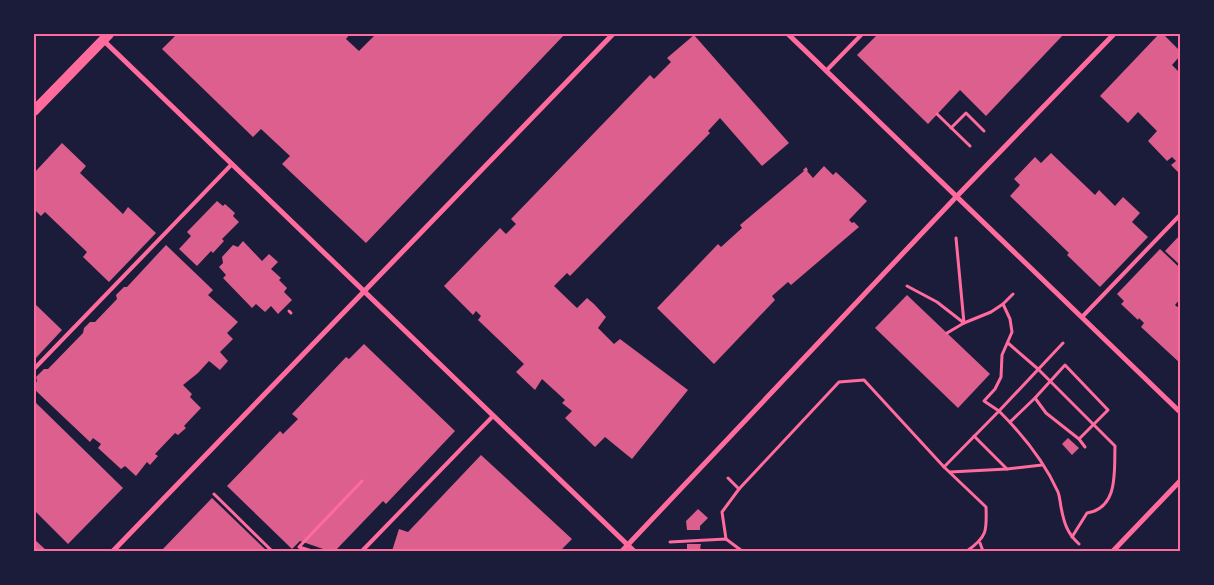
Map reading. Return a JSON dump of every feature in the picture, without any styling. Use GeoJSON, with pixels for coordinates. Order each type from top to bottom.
{"type":"FeatureCollection","features":[{"type":"Feature","properties":{"kind":"main road"},"geometry":{"type":"LineString","coordinates":[[34,111],[106,37]]}},
{"type":"Feature","properties":{"kind":"street"},"geometry":{"type":"LineString","coordinates":[[113,551],[612,34]]}},
{"type":"Feature","properties":{"kind":"street"},"geometry":{"type":"LineString","coordinates":[[788,34],[1180,412]]}},
{"type":"Feature","properties":{"kind":"street"},"geometry":{"type":"LineString","coordinates":[[622,551],[956,196],[1114,34]]}},
{"type":"Feature","properties":{"kind":"street"},"geometry":{"type":"LineString","coordinates":[[106,37],[232,164],[634,551]]}},
{"type":"Feature","properties":{"kind":"street"},"geometry":{"type":"LineString","coordinates":[[1113,551],[1180,481]]}},
{"type":"Feature","properties":{"kind":"lane"},"geometry":{"type":"LineString","coordinates":[[826,71],[862,34]]}},
{"type":"Feature","properties":{"kind":"lane"},"geometry":{"type":"LineString","coordinates":[[34,369],[232,164]]}},
{"type":"Feature","properties":{"kind":"lane"},"geometry":{"type":"LineString","coordinates":[[1082,317],[1180,215]]}},
{"type":"Feature","properties":{"kind":"lane"},"geometry":{"type":"LineString","coordinates":[[362,551],[493,416]]}},
{"type":"Feature","properties":{"kind":"path"},"geometry":{"type":"LineString","coordinates":[[937,114],[970,146]]}},
{"type":"Feature","properties":{"kind":"path"},"geometry":{"type":"LineString","coordinates":[[951,128],[966,114],[984,131]]}},
{"type":"Feature","properties":{"kind":"path"},"geometry":{"type":"LineString","coordinates":[[956,238],[964,322]]}},
{"type":"Feature","properties":{"kind":"path"},"geometry":{"type":"LineString","coordinates":[[908,286],[937,302],[964,322]]}},
{"type":"Feature","properties":{"kind":"path"},"geometry":{"type":"LineString","coordinates":[[947,333],[964,322],[991,312],[1013,294]]}},
{"type":"Feature","properties":{"kind":"path"},"geometry":{"type":"LineString","coordinates":[[1003,304],[1010,319],[1012,332],[1002,356],[1001,377],[995,389],[984,401],[999,411],[1010,422],[1049,473],[1059,494],[1064,524],[1079,544]]}},
{"type":"Feature","properties":{"kind":"path"},"geometry":{"type":"LineString","coordinates":[[944,467],[1063,343]]}},
{"type":"Feature","properties":{"kind":"path"},"geometry":{"type":"LineString","coordinates":[[1008,344],[1038,369],[1115,446],[1113,488],[1109,500],[1096,511],[1087,513],[1072,537]]}},
{"type":"Feature","properties":{"kind":"path"},"geometry":{"type":"LineString","coordinates":[[1010,422],[1065,366],[1108,410],[1079,438]]}},
{"type":"Feature","properties":{"kind":"path"},"geometry":{"type":"LineString","coordinates":[[726,539],[722,512],[739,489],[839,382],[864,380],[944,467],[986,507],[987,529],[980,542],[967,551]]}},
{"type":"Feature","properties":{"kind":"path"},"geometry":{"type":"LineString","coordinates":[[1035,398],[1046,413],[1079,438],[1085,447]]}},
{"type":"Feature","properties":{"kind":"path"},"geometry":{"type":"LineString","coordinates":[[974,436],[1007,469]]}},
{"type":"Feature","properties":{"kind":"path"},"geometry":{"type":"LineString","coordinates":[[950,472],[1042,465]]}},
{"type":"Feature","properties":{"kind":"path"},"geometry":{"type":"LineString","coordinates":[[728,478],[739,489]]}},
{"type":"Feature","properties":{"kind":"path"},"geometry":{"type":"LineString","coordinates":[[312,551],[299,547],[362,481]]}},
{"type":"Feature","properties":{"kind":"path"},"geometry":{"type":"LineString","coordinates":[[214,494],[272,551]]}},
{"type":"Feature","properties":{"kind":"path"},"geometry":{"type":"LineString","coordinates":[[670,542],[726,539],[742,551]]}},
{"type":"Feature","properties":{"kind":"path"},"geometry":{"type":"LineString","coordinates":[[980,542],[982,551]]}},
{"type":"Feature","properties":{"kind":"building"},"geometry":{"type":"Polygon","coordinates":[[[177,34],[350,34],[346,39],[359,51],[376,34],[565,34],[366,243],[282,164],[290,156],[261,129],[253,137],[162,49],[177,34]]]}},
{"type":"Feature","properties":{"kind":"building"},"geometry":{"type":"Polygon","coordinates":[[[878,34],[1064,34],[986,116],[960,90],[928,124],[857,55],[878,34]]]}},
{"type":"Feature","properties":{"kind":"building"},"geometry":{"type":"Polygon","coordinates":[[[1159,34],[1163,34],[1180,51],[1180,56],[1172,65],[1180,73],[1180,174],[1171,165],[1176,161],[1172,157],[1167,161],[1148,141],[1157,131],[1138,112],[1128,123],[1100,96],[1159,34]]]}},
{"type":"Feature","properties":{"kind":"building"},"geometry":{"type":"Polygon","coordinates":[[[694,35],[789,143],[762,166],[720,118],[708,131],[710,133],[570,276],[567,273],[554,286],[577,308],[587,298],[606,317],[598,328],[614,344],[620,339],[688,390],[632,459],[605,437],[595,447],[565,418],[572,411],[562,403],[565,400],[542,379],[535,390],[516,372],[524,364],[478,320],[481,316],[476,311],[473,315],[444,286],[500,228],[506,234],[516,224],[511,219],[650,75],[654,79],[671,62],[667,58],[694,35]]]}},
{"type":"Feature","properties":{"kind":"building"},"geometry":{"type":"Polygon","coordinates":[[[62,143],[86,166],[80,173],[123,214],[128,207],[156,233],[109,282],[83,257],[87,252],[45,212],[41,216],[34,209],[34,173],[62,143]]]}},
{"type":"Feature","properties":{"kind":"building"},"geometry":{"type":"Polygon","coordinates":[[[1051,153],[1095,195],[1099,190],[1115,206],[1123,197],[1140,213],[1132,222],[1148,237],[1100,287],[1067,255],[1069,253],[1010,196],[1020,185],[1014,179],[1035,157],[1041,163],[1051,153]]]}},
{"type":"Feature","properties":{"kind":"building"},"geometry":{"type":"Polygon","coordinates":[[[824,166],[833,175],[836,172],[867,201],[849,220],[859,227],[791,285],[788,282],[772,296],[775,300],[714,364],[657,308],[718,244],[721,247],[742,228],[740,225],[804,171],[806,167],[813,178],[824,166]]]}},
{"type":"Feature","properties":{"kind":"building"},"geometry":{"type":"Polygon","coordinates":[[[217,201],[223,206],[225,204],[235,213],[233,216],[239,222],[222,239],[224,241],[213,253],[211,251],[197,266],[179,249],[191,236],[187,232],[217,201]]]}},
{"type":"Feature","properties":{"kind":"building"},"geometry":{"type":"Polygon","coordinates":[[[1180,235],[1180,265],[1165,251],[1180,235]]]}},
{"type":"Feature","properties":{"kind":"building"},"geometry":{"type":"Polygon","coordinates":[[[243,241],[262,261],[269,254],[278,262],[271,269],[281,278],[279,280],[287,288],[284,292],[292,300],[278,314],[271,306],[265,312],[256,304],[252,308],[223,278],[226,275],[219,267],[223,263],[222,257],[233,245],[238,247],[243,241]]]}},
{"type":"Feature","properties":{"kind":"building"},"geometry":{"type":"Polygon","coordinates":[[[166,245],[213,290],[208,295],[238,322],[227,333],[233,339],[220,352],[228,361],[220,370],[209,361],[183,385],[192,394],[190,397],[201,408],[184,426],[186,428],[178,435],[175,433],[155,454],[158,456],[150,465],[147,462],[136,476],[125,466],[121,469],[98,448],[101,444],[93,438],[90,442],[34,389],[34,385],[37,381],[36,377],[44,369],[48,369],[83,333],[84,328],[90,322],[95,322],[117,299],[116,295],[124,287],[127,287],[166,245]]]}},
{"type":"Feature","properties":{"kind":"building"},"geometry":{"type":"Polygon","coordinates":[[[1160,249],[1180,268],[1180,299],[1175,305],[1180,309],[1180,363],[1141,327],[1144,323],[1139,318],[1138,320],[1121,304],[1124,301],[1117,294],[1160,249]]]}},
{"type":"Feature","properties":{"kind":"building"},"geometry":{"type":"Polygon","coordinates":[[[907,295],[990,374],[958,408],[875,328],[907,295]]]}},
{"type":"Feature","properties":{"kind":"building"},"geometry":{"type":"Polygon","coordinates":[[[34,303],[62,330],[34,360],[34,303]]]}},
{"type":"Feature","properties":{"kind":"building"},"geometry":{"type":"Polygon","coordinates":[[[364,344],[455,431],[386,504],[383,501],[335,551],[329,551],[300,541],[292,549],[227,486],[280,431],[283,434],[298,419],[292,414],[346,357],[349,359],[364,344]]]}},
{"type":"Feature","properties":{"kind":"building"},"geometry":{"type":"Polygon","coordinates":[[[34,401],[123,488],[68,544],[34,510],[34,401]]]}},
{"type":"Feature","properties":{"kind":"building"},"geometry":{"type":"Polygon","coordinates":[[[1068,438],[1079,448],[1072,455],[1062,444],[1068,438]]]}},
{"type":"Feature","properties":{"kind":"building"},"geometry":{"type":"Polygon","coordinates":[[[481,455],[572,539],[560,551],[392,551],[399,529],[408,532],[481,455]]]}},
{"type":"Feature","properties":{"kind":"building"},"geometry":{"type":"Polygon","coordinates":[[[212,498],[267,551],[161,551],[212,498]]]}},
{"type":"Feature","properties":{"kind":"building"},"geometry":{"type":"Polygon","coordinates":[[[698,509],[708,518],[700,526],[700,530],[687,530],[686,521],[698,509]]]}},
{"type":"Feature","properties":{"kind":"building"},"geometry":{"type":"Polygon","coordinates":[[[34,539],[47,551],[34,551],[34,539]]]}},
{"type":"Feature","properties":{"kind":"building"},"geometry":{"type":"Polygon","coordinates":[[[687,544],[701,544],[700,548],[703,551],[687,551],[687,544]]]}}]}
